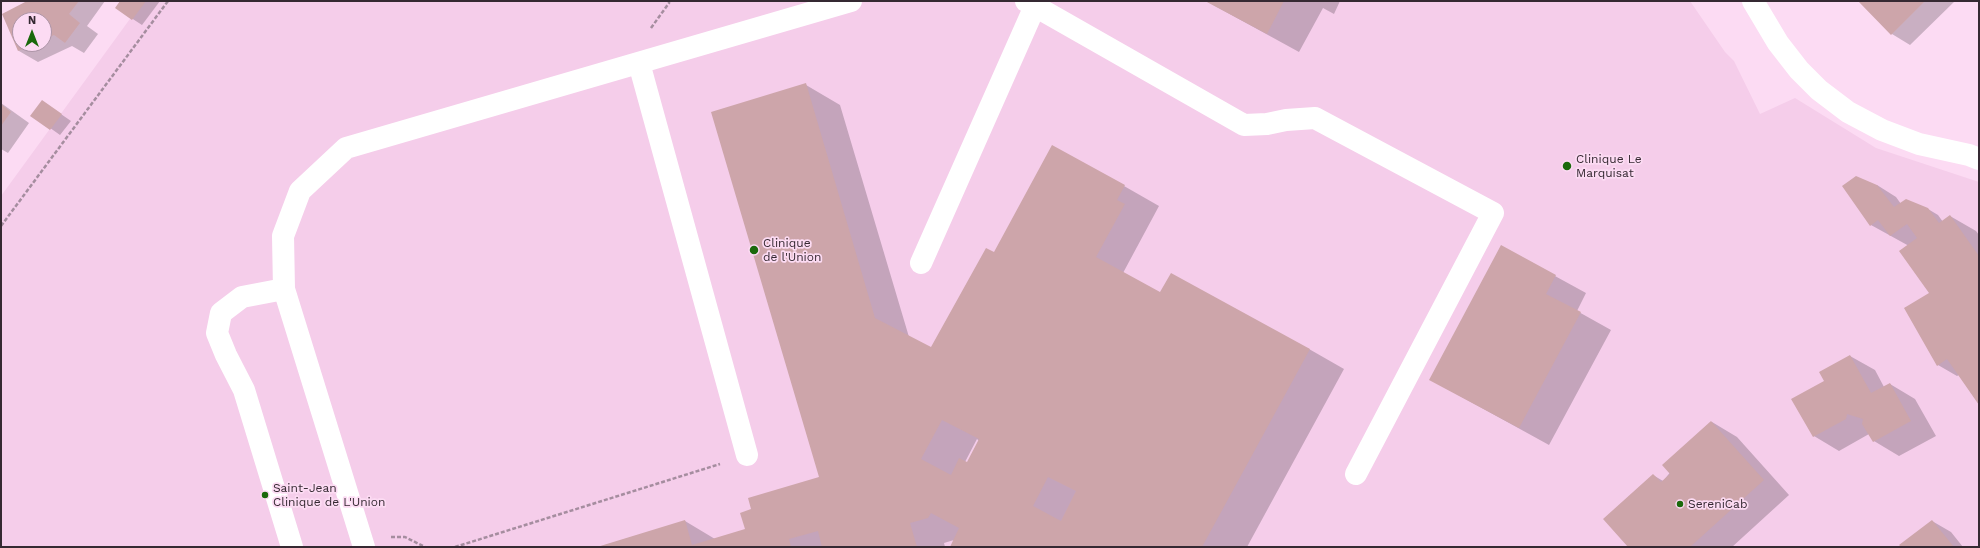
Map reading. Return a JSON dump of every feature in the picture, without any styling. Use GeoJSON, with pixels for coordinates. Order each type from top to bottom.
{"type":"FeatureCollection","features":[{"type":"Feature","properties":{"kind":"street"},"geometry":{"type":"LineString","coordinates":[[362,542],[284,289],[283,236],[300,190],[346,148],[851,1]]}},
{"type":"Feature","properties":{"kind":"street"},"geometry":{"type":"LineString","coordinates":[[1752,1],[1778,43],[1799,70],[1819,90],[1848,112],[1882,130],[1918,144],[1969,155],[1979,159]]}},
{"type":"Feature","properties":{"kind":"street"},"geometry":{"type":"LineString","coordinates":[[921,263],[1030,3],[1244,125],[1267,124],[1286,120],[1315,118],[1492,213],[1356,474]]}},
{"type":"Feature","properties":{"kind":"street"},"geometry":{"type":"LineString","coordinates":[[639,63],[747,455]]}},
{"type":"Feature","properties":{"kind":"street"},"geometry":{"type":"LineString","coordinates":[[284,289],[242,297],[221,313],[217,333],[226,355],[244,390],[292,547]]}},
{"type":"Feature","properties":{"kind":"path"},"geometry":{"type":"LineString","coordinates":[[1,226],[168,1]]}},
{"type":"Feature","properties":{"kind":"path"},"geometry":{"type":"LineString","coordinates":[[647,34],[670,2]]}},
{"type":"Feature","properties":{"kind":"path"},"geometry":{"type":"LineString","coordinates":[[455,547],[747,455]]}},
{"type":"Feature","properties":{"kind":"path"},"geometry":{"type":"LineString","coordinates":[[362,542],[405,537],[425,547]]}},
{"type":"Feature","properties":{"kind":"shaded area","name":"Clinique de l'Union"},"geometry":{"type":"Polygon","coordinates":[[[143,1],[1690,1],[1725,52],[1734,61],[1760,114],[1795,98],[1876,148],[1979,182],[1979,547],[1,547],[1,196],[143,1]]]}},
{"type":"Feature","properties":{"kind":"building"},"geometry":{"type":"Polygon","coordinates":[[[27,1],[79,1],[69,14],[80,23],[65,43],[54,35],[52,36],[52,12],[12,12],[12,37],[2,14],[27,1]]]}},
{"type":"Feature","properties":{"kind":"building"},"geometry":{"type":"Polygon","coordinates":[[[120,1],[146,1],[132,20],[115,8],[120,1]]]}},
{"type":"Feature","properties":{"kind":"building"},"geometry":{"type":"Polygon","coordinates":[[[1205,1],[1284,1],[1267,34],[1205,1]]]}},
{"type":"Feature","properties":{"kind":"building"},"geometry":{"type":"Polygon","coordinates":[[[1858,1],[1925,1],[1891,35],[1858,1]]]}},
{"type":"Feature","properties":{"kind":"building"},"geometry":{"type":"Polygon","coordinates":[[[806,83],[875,318],[931,347],[986,248],[994,252],[1052,145],[1125,185],[1117,200],[1125,204],[1096,257],[1160,292],[1171,273],[1310,349],[1202,547],[950,547],[959,528],[931,513],[928,518],[910,523],[917,547],[822,547],[818,531],[789,539],[791,547],[597,547],[685,520],[692,545],[745,529],[740,513],[751,509],[748,498],[819,477],[711,112],[806,83]],[[942,420],[921,459],[951,475],[959,458],[967,462],[979,439],[942,420]],[[1048,477],[1033,506],[1061,521],[1076,491],[1048,477]]]}},
{"type":"Feature","properties":{"kind":"building"},"geometry":{"type":"Polygon","coordinates":[[[42,100],[62,114],[50,130],[30,116],[42,100]]]}},
{"type":"Feature","properties":{"kind":"building"},"geometry":{"type":"Polygon","coordinates":[[[1,104],[11,112],[1,126],[1,104]]]}},
{"type":"Feature","properties":{"kind":"building"},"geometry":{"type":"Polygon","coordinates":[[[1856,176],[1877,185],[1894,207],[1906,199],[1928,208],[1939,223],[1950,215],[1979,256],[1979,405],[1947,359],[1937,366],[1904,308],[1929,293],[1899,251],[1917,238],[1907,224],[1890,236],[1878,220],[1870,226],[1842,186],[1856,176]]]}},
{"type":"Feature","properties":{"kind":"building"},"geometry":{"type":"Polygon","coordinates":[[[1501,245],[1556,275],[1546,294],[1581,312],[1519,428],[1429,380],[1501,245]]]}},
{"type":"Feature","properties":{"kind":"building"},"geometry":{"type":"Polygon","coordinates":[[[1850,355],[1871,393],[1890,383],[1911,421],[1873,442],[1862,424],[1863,419],[1847,414],[1846,419],[1813,437],[1791,399],[1824,381],[1819,372],[1850,355]]]}},
{"type":"Feature","properties":{"kind":"building"},"geometry":{"type":"Polygon","coordinates":[[[1711,421],[1764,480],[1690,547],[1628,547],[1603,519],[1653,474],[1661,482],[1670,474],[1662,465],[1711,421]]]}},
{"type":"Feature","properties":{"kind":"building"},"geometry":{"type":"Polygon","coordinates":[[[1932,520],[1954,547],[1901,547],[1899,545],[1932,520]]]}},
{"type":"Feature","properties":{"kind":"place","name":"Clinique Le Marquisat"},"geometry":{"type":"Point","coordinates":[1567,166]}},
{"type":"Feature","properties":{"kind":"place","name":"Clinique de l'Union"},"geometry":{"type":"Point","coordinates":[754,250]}},
{"type":"Feature","properties":{"kind":"place","name":"Saint-Jean Clinique de L'Union"},"geometry":{"type":"Point","coordinates":[265,495]}},
{"type":"Feature","properties":{"kind":"place","name":"SereniCab"},"geometry":{"type":"Point","coordinates":[1680,504]}}]}
